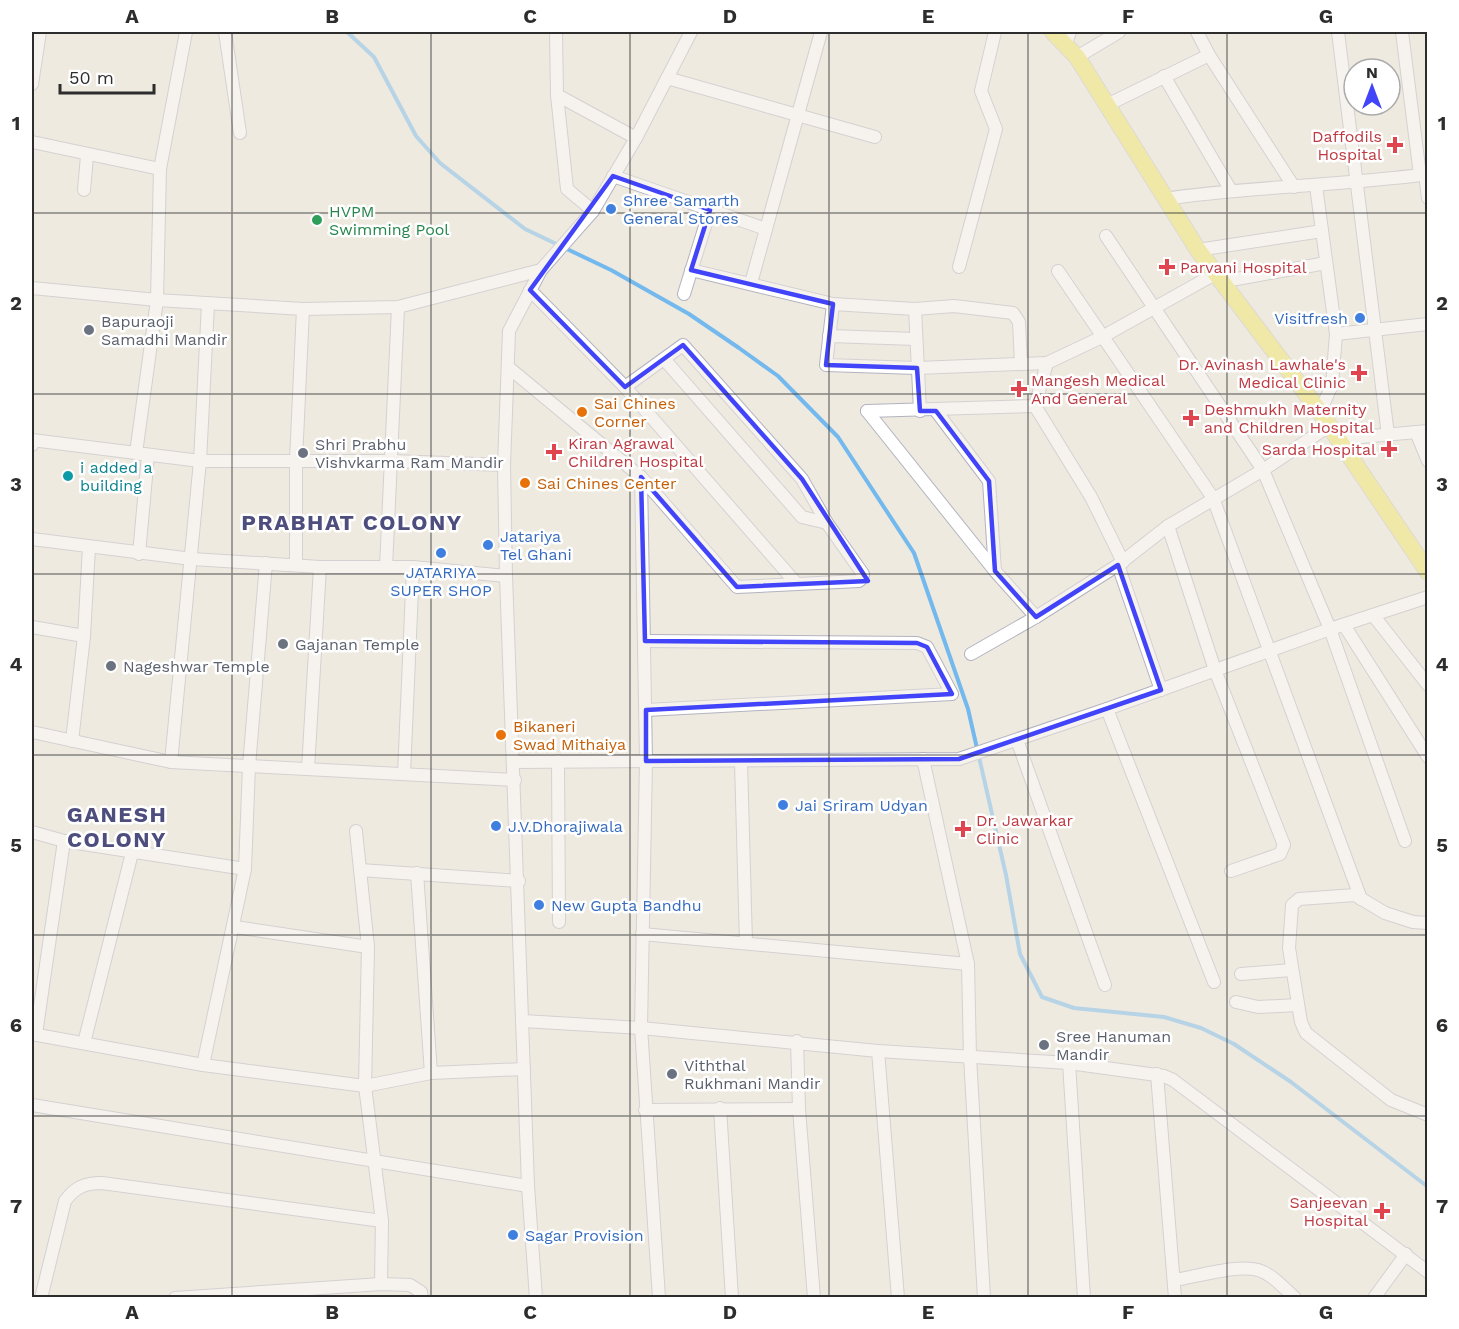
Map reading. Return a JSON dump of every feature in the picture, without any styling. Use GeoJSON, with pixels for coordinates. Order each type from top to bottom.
{"type":"FeatureCollection","features":[{"type":"Feature","properties":{"kind":"main road"},"geometry":{"type":"LineString","coordinates":[[1053,32],[1068,37],[1077,57],[1198,250],[1329,426],[1428,572]]}},
{"type":"Feature","properties":{"kind":"street"},"geometry":{"type":"LineString","coordinates":[[32,84],[40,32]]}},
{"type":"Feature","properties":{"kind":"street"},"geometry":{"type":"LineString","coordinates":[[148,455],[136,453],[157,300],[160,169],[186,32]]}},
{"type":"Feature","properties":{"kind":"street"},"geometry":{"type":"LineString","coordinates":[[225,32],[240,133]]}},
{"type":"Feature","properties":{"kind":"street"},"geometry":{"type":"LineString","coordinates":[[556,32],[557,95],[567,189],[593,211]]}},
{"type":"Feature","properties":{"kind":"street"},"geometry":{"type":"LineString","coordinates":[[536,1298],[528,1186],[519,881],[506,576],[504,465],[509,331],[544,267],[593,211],[636,138],[691,32]]}},
{"type":"Feature","properties":{"kind":"street"},"geometry":{"type":"LineString","coordinates":[[751,283],[821,32]]}},
{"type":"Feature","properties":{"kind":"street"},"geometry":{"type":"LineString","coordinates":[[959,267],[996,129],[981,91],[995,32]]}},
{"type":"Feature","properties":{"kind":"street"},"geometry":{"type":"LineString","coordinates":[[1077,57],[1119,32]]}},
{"type":"Feature","properties":{"kind":"street"},"geometry":{"type":"LineString","coordinates":[[1197,32],[1209,55],[1294,187]]}},
{"type":"Feature","properties":{"kind":"street"},"geometry":{"type":"LineString","coordinates":[[1338,32],[1373,330],[1388,435]]}},
{"type":"Feature","properties":{"kind":"street"},"geometry":{"type":"LineString","coordinates":[[1402,32],[1428,198]]}},
{"type":"Feature","properties":{"kind":"street"},"geometry":{"type":"LineString","coordinates":[[1107,105],[1209,55]]}},
{"type":"Feature","properties":{"kind":"street"},"geometry":{"type":"LineString","coordinates":[[1164,76],[1230,189]]}},
{"type":"Feature","properties":{"kind":"street"},"geometry":{"type":"LineString","coordinates":[[667,78],[875,137]]}},
{"type":"Feature","properties":{"kind":"street"},"geometry":{"type":"LineString","coordinates":[[557,95],[636,138]]}},
{"type":"Feature","properties":{"kind":"street"},"geometry":{"type":"LineString","coordinates":[[32,142],[87,156],[160,169]]}},
{"type":"Feature","properties":{"kind":"street"},"geometry":{"type":"LineString","coordinates":[[84,190],[87,156]]}},
{"type":"Feature","properties":{"kind":"street"},"geometry":{"type":"LineString","coordinates":[[1164,199],[1230,189],[1316,186],[1424,174]]}},
{"type":"Feature","properties":{"kind":"street"},"geometry":{"type":"LineString","coordinates":[[614,176],[766,229]]}},
{"type":"Feature","properties":{"kind":"street"},"geometry":{"type":"LineString","coordinates":[[1316,186],[1336,334],[1329,426]]}},
{"type":"Feature","properties":{"kind":"street"},"geometry":{"type":"LineString","coordinates":[[684,294],[710,210]]}},
{"type":"Feature","properties":{"kind":"street"},"geometry":{"type":"LineString","coordinates":[[1198,250],[1322,231]]}},
{"type":"Feature","properties":{"kind":"street"},"geometry":{"type":"LineString","coordinates":[[1106,236],[1263,470],[1330,628],[1405,841]]}},
{"type":"Feature","properties":{"kind":"street"},"geometry":{"type":"LineString","coordinates":[[833,304],[826,365],[917,368],[1047,363],[1218,278],[1326,263]]}},
{"type":"Feature","properties":{"kind":"street"},"geometry":{"type":"LineString","coordinates":[[32,288],[208,304],[303,309],[398,307],[544,267]]}},
{"type":"Feature","properties":{"kind":"street"},"geometry":{"type":"LineString","coordinates":[[692,270],[833,304],[915,309],[954,306],[1013,313],[1018,322],[1021,364]]}},
{"type":"Feature","properties":{"kind":"street"},"geometry":{"type":"LineString","coordinates":[[1058,271],[1213,498],[1271,650],[1335,834],[1361,899]]}},
{"type":"Feature","properties":{"kind":"street"},"geometry":{"type":"LineString","coordinates":[[530,290],[625,387],[796,583]]}},
{"type":"Feature","properties":{"kind":"street"},"geometry":{"type":"LineString","coordinates":[[171,762],[200,461],[208,304]]}},
{"type":"Feature","properties":{"kind":"street"},"geometry":{"type":"LineString","coordinates":[[386,567],[398,307]]}},
{"type":"Feature","properties":{"kind":"street"},"geometry":{"type":"LineString","coordinates":[[296,565],[297,460],[303,309]]}},
{"type":"Feature","properties":{"kind":"street"},"geometry":{"type":"LineString","coordinates":[[915,309],[920,411]]}},
{"type":"Feature","properties":{"kind":"street"},"geometry":{"type":"LineString","coordinates":[[1336,334],[1428,324]]}},
{"type":"Feature","properties":{"kind":"street"},"geometry":{"type":"LineString","coordinates":[[829,336],[916,339]]}},
{"type":"Feature","properties":{"kind":"street"},"geometry":{"type":"LineString","coordinates":[[508,367],[641,477],[737,586],[859,581],[862,578],[863,574],[826,523],[802,479],[683,345],[625,387]]}},
{"type":"Feature","properties":{"kind":"street"},"geometry":{"type":"LineString","coordinates":[[664,359],[802,517],[826,523]]}},
{"type":"Feature","properties":{"kind":"street"},"geometry":{"type":"LineString","coordinates":[[1047,363],[1035,405],[1091,497],[1121,563],[1161,690]]}},
{"type":"Feature","properties":{"kind":"street"},"geometry":{"type":"LineString","coordinates":[[1035,405],[936,411],[867,411],[995,571],[1036,617]]}},
{"type":"Feature","properties":{"kind":"street"},"geometry":{"type":"LineString","coordinates":[[936,411],[989,481],[995,571]]}},
{"type":"Feature","properties":{"kind":"street"},"geometry":{"type":"LineString","coordinates":[[971,654],[1036,617],[1121,563],[1168,526],[1263,470],[1329,426],[1388,435],[1422,432],[1428,461]]}},
{"type":"Feature","properties":{"kind":"street"},"geometry":{"type":"LineString","coordinates":[[32,445],[32,440],[200,461],[391,461],[504,465]]}},
{"type":"Feature","properties":{"kind":"street"},"geometry":{"type":"LineString","coordinates":[[139,554],[148,455]]}},
{"type":"Feature","properties":{"kind":"street"},"geometry":{"type":"LineString","coordinates":[[641,477],[646,710],[641,1028],[659,1298]]}},
{"type":"Feature","properties":{"kind":"street"},"geometry":{"type":"LineString","coordinates":[[1168,526],[1215,670],[1284,845],[1280,854],[1231,872]]}},
{"type":"Feature","properties":{"kind":"street"},"geometry":{"type":"LineString","coordinates":[[32,539],[192,559],[320,567],[413,567],[506,576]]}},
{"type":"Feature","properties":{"kind":"street"},"geometry":{"type":"LineString","coordinates":[[72,741],[84,636],[89,547]]}},
{"type":"Feature","properties":{"kind":"street"},"geometry":{"type":"LineString","coordinates":[[203,1065],[235,927],[245,869],[249,766],[266,563]]}},
{"type":"Feature","properties":{"kind":"street"},"geometry":{"type":"LineString","coordinates":[[308,770],[320,567]]}},
{"type":"Feature","properties":{"kind":"street"},"geometry":{"type":"LineString","coordinates":[[404,774],[413,567]]}},
{"type":"Feature","properties":{"kind":"street"},"geometry":{"type":"LineString","coordinates":[[514,762],[959,759],[1161,690],[1330,628],[1428,597]]}},
{"type":"Feature","properties":{"kind":"street"},"geometry":{"type":"LineString","coordinates":[[1373,615],[1428,685]]}},
{"type":"Feature","properties":{"kind":"street"},"geometry":{"type":"LineString","coordinates":[[1344,625],[1428,757]]}},
{"type":"Feature","properties":{"kind":"street"},"geometry":{"type":"LineString","coordinates":[[32,627],[84,636]]}},
{"type":"Feature","properties":{"kind":"street"},"geometry":{"type":"LineString","coordinates":[[645,641],[917,643],[927,647],[952,694],[646,710]]}},
{"type":"Feature","properties":{"kind":"street"},"geometry":{"type":"LineString","coordinates":[[1107,709],[1214,982]]}},
{"type":"Feature","properties":{"kind":"street"},"geometry":{"type":"LineString","coordinates":[[32,732],[171,762],[515,780]]}},
{"type":"Feature","properties":{"kind":"street"},"geometry":{"type":"LineString","coordinates":[[1017,740],[1105,984]]}},
{"type":"Feature","properties":{"kind":"street"},"geometry":{"type":"LineString","coordinates":[[923,759],[968,964],[970,1057],[984,1298]]}},
{"type":"Feature","properties":{"kind":"street"},"geometry":{"type":"LineString","coordinates":[[558,761],[559,922]]}},
{"type":"Feature","properties":{"kind":"street"},"geometry":{"type":"LineString","coordinates":[[741,762],[746,943]]}},
{"type":"Feature","properties":{"kind":"street"},"geometry":{"type":"LineString","coordinates":[[356,831],[368,947],[365,1086],[382,1221],[381,1284]]}},
{"type":"Feature","properties":{"kind":"street"},"geometry":{"type":"LineString","coordinates":[[32,832],[64,841],[133,849],[245,869]]}},
{"type":"Feature","properties":{"kind":"street"},"geometry":{"type":"LineString","coordinates":[[64,841],[34,1034],[203,1065],[365,1086],[431,1073],[524,1069]]}},
{"type":"Feature","properties":{"kind":"street"},"geometry":{"type":"LineString","coordinates":[[84,1043],[133,849]]}},
{"type":"Feature","properties":{"kind":"street"},"geometry":{"type":"LineString","coordinates":[[360,870],[519,881]]}},
{"type":"Feature","properties":{"kind":"street"},"geometry":{"type":"LineString","coordinates":[[417,873],[431,1073]]}},
{"type":"Feature","properties":{"kind":"street"},"geometry":{"type":"LineString","coordinates":[[1428,923],[1413,922],[1384,913],[1348,894],[1294,902],[1289,948],[1301,1022],[1306,1033],[1391,1100],[1428,1115]]}},
{"type":"Feature","properties":{"kind":"street"},"geometry":{"type":"LineString","coordinates":[[235,927],[368,947]]}},
{"type":"Feature","properties":{"kind":"street"},"geometry":{"type":"LineString","coordinates":[[642,934],[968,964]]}},
{"type":"Feature","properties":{"kind":"street"},"geometry":{"type":"LineString","coordinates":[[1241,974],[1291,970]]}},
{"type":"Feature","properties":{"kind":"street"},"geometry":{"type":"LineString","coordinates":[[1236,1002],[1258,1007],[1298,1005]]}},
{"type":"Feature","properties":{"kind":"street"},"geometry":{"type":"LineString","coordinates":[[523,1022],[641,1028],[796,1041],[878,1051],[1069,1063],[1157,1074],[1173,1080],[1428,1272]]}},
{"type":"Feature","properties":{"kind":"street"},"geometry":{"type":"LineString","coordinates":[[796,1041],[814,1298]]}},
{"type":"Feature","properties":{"kind":"street"},"geometry":{"type":"LineString","coordinates":[[878,1051],[898,1298]]}},
{"type":"Feature","properties":{"kind":"street"},"geometry":{"type":"LineString","coordinates":[[1069,1063],[1084,1298]]}},
{"type":"Feature","properties":{"kind":"street"},"geometry":{"type":"LineString","coordinates":[[1157,1074],[1175,1298]]}},
{"type":"Feature","properties":{"kind":"street"},"geometry":{"type":"LineString","coordinates":[[32,1105],[528,1186]]}},
{"type":"Feature","properties":{"kind":"street"},"geometry":{"type":"LineString","coordinates":[[720,1108],[732,1298]]}},
{"type":"Feature","properties":{"kind":"street"},"geometry":{"type":"LineString","coordinates":[[645,1110],[799,1109]]}},
{"type":"Feature","properties":{"kind":"street"},"geometry":{"type":"LineString","coordinates":[[41,1298],[65,1201],[72,1191],[86,1183],[102,1183],[382,1221]]}},
{"type":"Feature","properties":{"kind":"street"},"geometry":{"type":"LineString","coordinates":[[1374,1298],[1406,1254]]}},
{"type":"Feature","properties":{"kind":"street"},"geometry":{"type":"LineString","coordinates":[[1174,1280],[1246,1269],[1259,1270],[1272,1277],[1295,1298]]}},
{"type":"Feature","properties":{"kind":"street"},"geometry":{"type":"LineString","coordinates":[[181,1297],[344,1292],[381,1284],[415,1287],[421,1292],[422,1298]]}},
{"type":"Feature","properties":{"kind":"highlighted area"},"geometry":{"type":"Polygon","coordinates":[[[613,176],[710,210],[691,270],[833,304],[826,365],[917,368],[920,411],[936,411],[989,481],[995,571],[1036,617],[1118,565],[1161,690],[959,759],[646,761],[646,710],[952,694],[927,647],[917,643],[645,641],[641,477],[737,587],[868,581],[802,479],[683,345],[625,387],[530,290],[613,176]]]}},
{"type":"Feature","properties":{"kind":"waterway"},"geometry":{"type":"LineString","coordinates":[[347,32],[374,57],[416,136],[440,163],[525,229],[611,270],[689,314],[739,348],[778,376],[838,437],[914,553],[968,709],[1006,875],[1020,954],[1042,997],[1074,1008],[1164,1017],[1201,1028],[1234,1044],[1291,1082],[1428,1187]]}},
{"type":"Feature","properties":{"kind":"place","name":"Daffodils Hospital"},"geometry":{"type":"Point","coordinates":[1395,145]}},
{"type":"Feature","properties":{"kind":"place","name":"Shree Samarth General Stores"},"geometry":{"type":"Point","coordinates":[611,209]}},
{"type":"Feature","properties":{"kind":"place","name":"HVPM Swimming Pool"},"geometry":{"type":"Point","coordinates":[317,220]}},
{"type":"Feature","properties":{"kind":"place","name":"Parvani Hospital"},"geometry":{"type":"Point","coordinates":[1167,267]}},
{"type":"Feature","properties":{"kind":"place","name":"Visitfresh"},"geometry":{"type":"Point","coordinates":[1360,318]}},
{"type":"Feature","properties":{"kind":"place","name":"Bapuraoji Samadhi Mandir"},"geometry":{"type":"Point","coordinates":[89,330]}},
{"type":"Feature","properties":{"kind":"place","name":"Dr. Avinash Lawhale's Medical Clinic"},"geometry":{"type":"Point","coordinates":[1359,373]}},
{"type":"Feature","properties":{"kind":"place","name":"Mangesh Medical And General"},"geometry":{"type":"Point","coordinates":[1019,389]}},
{"type":"Feature","properties":{"kind":"place","name":"Sai Chines Corner"},"geometry":{"type":"Point","coordinates":[582,412]}},
{"type":"Feature","properties":{"kind":"place","name":"Deshmukh Maternity and Children Hospital"},"geometry":{"type":"Point","coordinates":[1191,418]}},
{"type":"Feature","properties":{"kind":"place","name":"Sarda Hospital"},"geometry":{"type":"Point","coordinates":[1389,449]}},
{"type":"Feature","properties":{"kind":"place","name":"Kiran Agrawal Children Hospital"},"geometry":{"type":"Point","coordinates":[554,452]}},
{"type":"Feature","properties":{"kind":"place","name":"Shri Prabhu Vishvkarma Ram Mandir"},"geometry":{"type":"Point","coordinates":[303,453]}},
{"type":"Feature","properties":{"kind":"place","name":"i added a building"},"geometry":{"type":"Point","coordinates":[68,476]}},
{"type":"Feature","properties":{"kind":"place","name":"Sai Chines Center"},"geometry":{"type":"Point","coordinates":[525,483]}},
{"type":"Feature","properties":{"kind":"place","name":"Jatariya Tel Ghani"},"geometry":{"type":"Point","coordinates":[488,545]}},
{"type":"Feature","properties":{"kind":"place","name":"JATARIYA SUPER SHOP"},"geometry":{"type":"Point","coordinates":[441,553]}},
{"type":"Feature","properties":{"kind":"place","name":"Gajanan Temple"},"geometry":{"type":"Point","coordinates":[283,644]}},
{"type":"Feature","properties":{"kind":"place","name":"Nageshwar Temple"},"geometry":{"type":"Point","coordinates":[111,666]}},
{"type":"Feature","properties":{"kind":"place","name":"Bikaneri Swad Mithaiya"},"geometry":{"type":"Point","coordinates":[501,735]}},
{"type":"Feature","properties":{"kind":"place","name":"Jai Sriram Udyan"},"geometry":{"type":"Point","coordinates":[783,805]}},
{"type":"Feature","properties":{"kind":"place","name":"J.V.Dhorajiwala"},"geometry":{"type":"Point","coordinates":[496,826]}},
{"type":"Feature","properties":{"kind":"place","name":"Dr. Jawarkar Clinic"},"geometry":{"type":"Point","coordinates":[963,829]}},
{"type":"Feature","properties":{"kind":"place","name":"New Gupta Bandhu"},"geometry":{"type":"Point","coordinates":[539,905]}},
{"type":"Feature","properties":{"kind":"place","name":"Sree Hanuman Mandir"},"geometry":{"type":"Point","coordinates":[1044,1045]}},
{"type":"Feature","properties":{"kind":"place","name":"Viththal Rukhmani Mandir"},"geometry":{"type":"Point","coordinates":[672,1074]}},
{"type":"Feature","properties":{"kind":"place","name":"Sanjeevan Hospital"},"geometry":{"type":"Point","coordinates":[1382,1211]}},
{"type":"Feature","properties":{"kind":"place","name":"Sagar Provision"},"geometry":{"type":"Point","coordinates":[513,1235]}},
{"type":"Feature","properties":{"kind":"district","name":"PRABHAT COLONY"},"geometry":{"type":"Point","coordinates":[352,522]}},
{"type":"Feature","properties":{"kind":"district","name":"GANESH COLONY"},"geometry":{"type":"Point","coordinates":[117,826]}}]}
